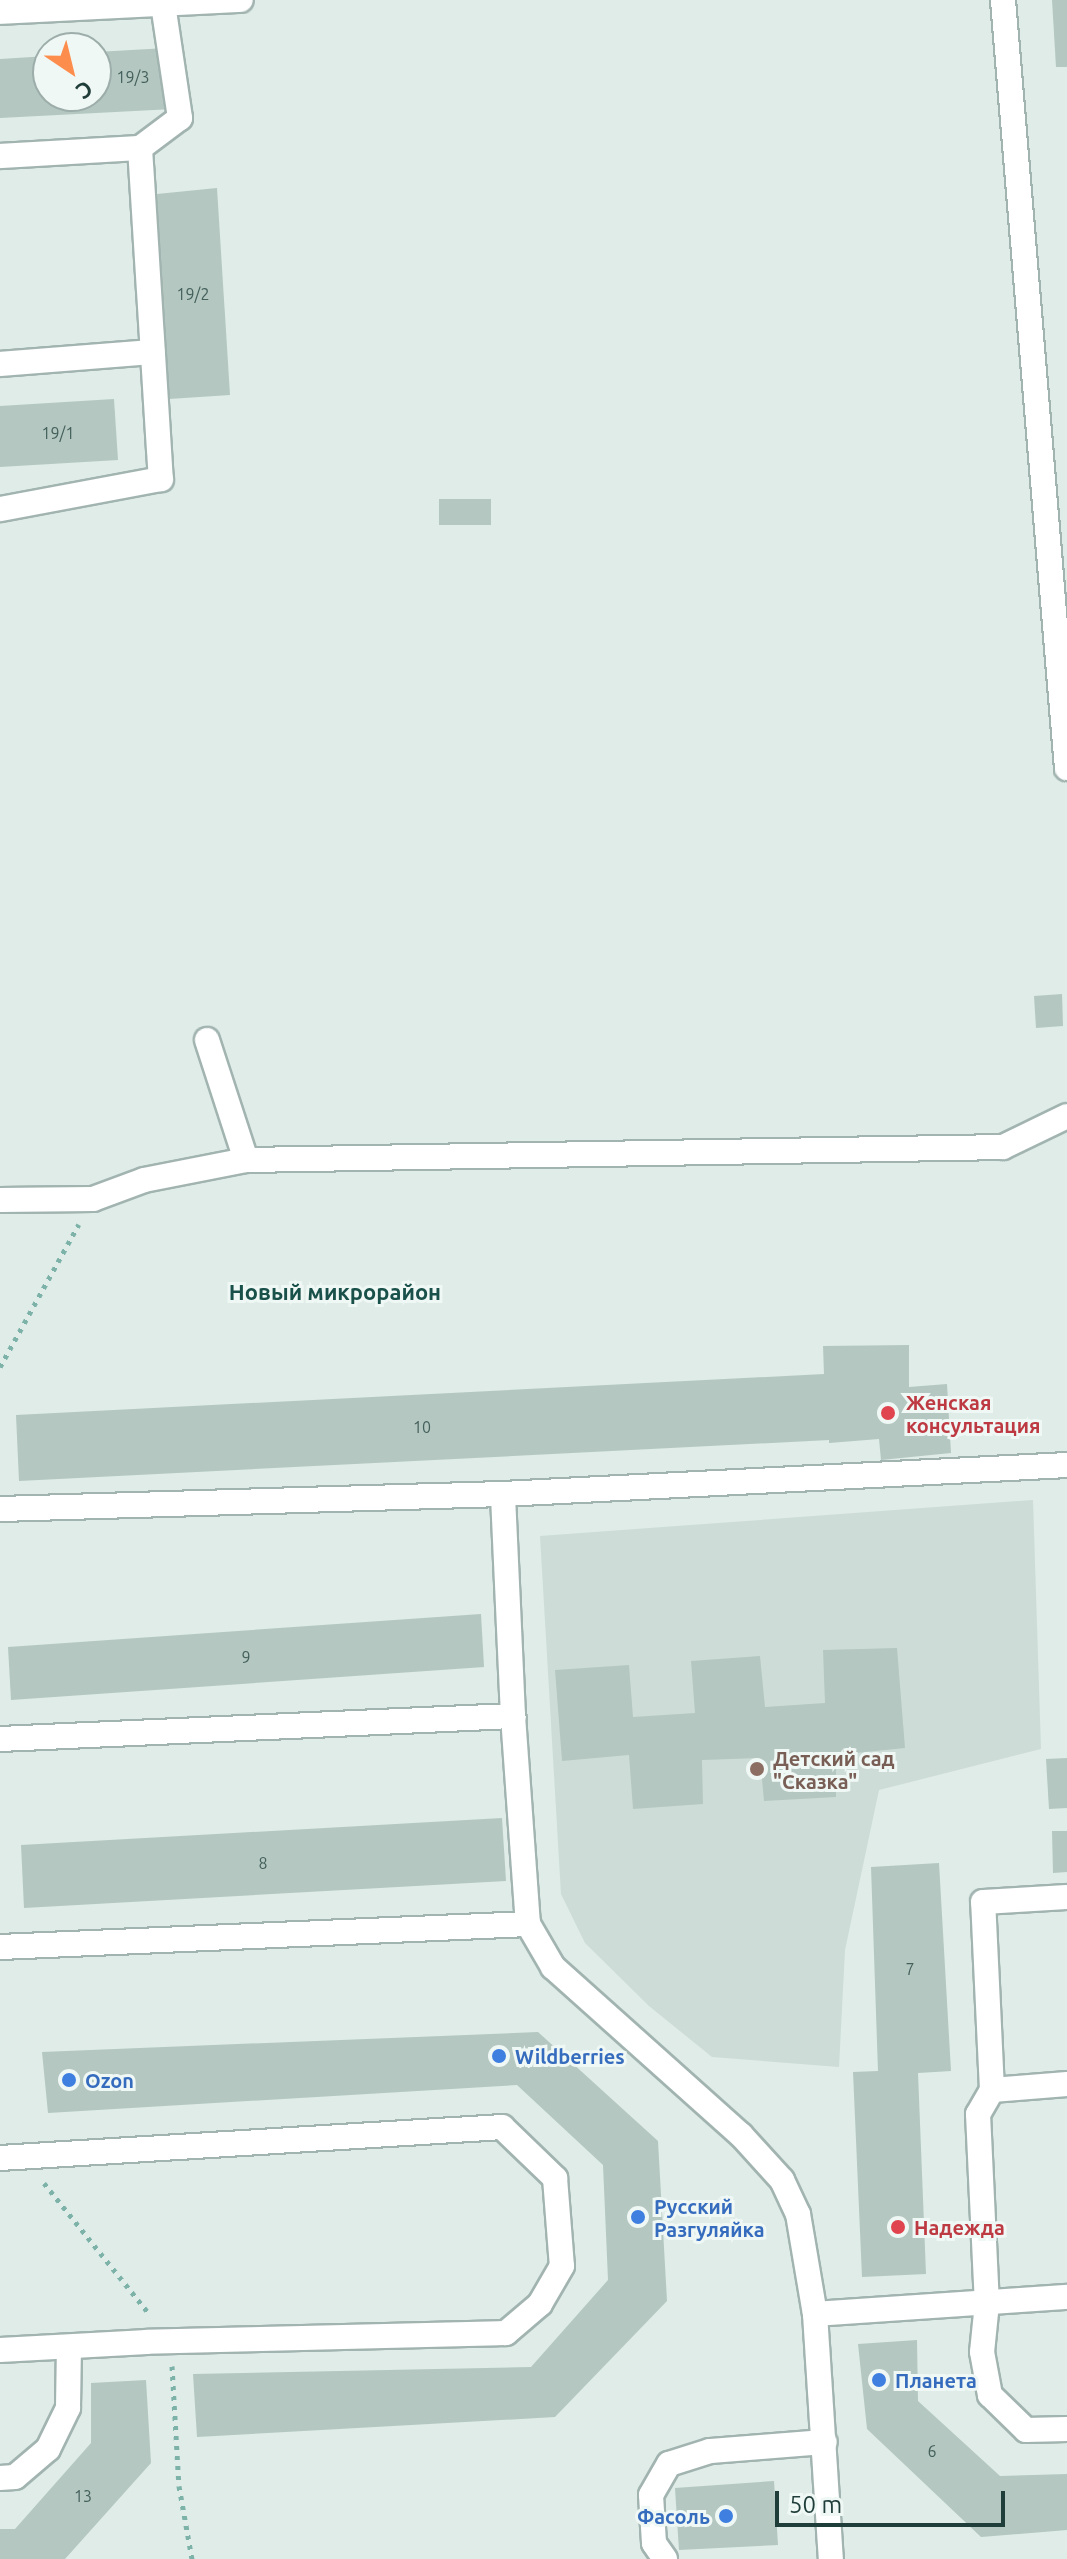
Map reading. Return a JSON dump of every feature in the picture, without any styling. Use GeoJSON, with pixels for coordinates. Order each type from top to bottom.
{"type":"FeatureCollection","features":[{"type":"Feature","properties":{"kind":"street"},"geometry":{"type":"LineString","coordinates":[[0,12],[241,0]]}},
{"type":"Feature","properties":{"kind":"street"},"geometry":{"type":"LineString","coordinates":[[1003,0],[1065,698],[1067,768]]}},
{"type":"Feature","properties":{"kind":"street"},"geometry":{"type":"LineString","coordinates":[[0,156],[140,148],[180,118],[163,4]]}},
{"type":"Feature","properties":{"kind":"street"},"geometry":{"type":"LineString","coordinates":[[0,509],[161,479],[140,148]]}},
{"type":"Feature","properties":{"kind":"street"},"geometry":{"type":"LineString","coordinates":[[0,364],[153,352]]}},
{"type":"Feature","properties":{"kind":"street"},"geometry":{"type":"LineString","coordinates":[[207,1040],[246,1160]]}},
{"type":"Feature","properties":{"kind":"street"},"geometry":{"type":"LineString","coordinates":[[0,1200],[93,1199],[144,1180],[246,1160],[1003,1147],[1067,1116]]}},
{"type":"Feature","properties":{"kind":"street"},"geometry":{"type":"LineString","coordinates":[[0,1509],[503,1494],[1067,1465]]}},
{"type":"Feature","properties":{"kind":"street"},"geometry":{"type":"LineString","coordinates":[[503,1494],[513,1716],[528,1924],[553,1967],[741,2135],[782,2180],[798,2214],[815,2314],[831,2559]]}},
{"type":"Feature","properties":{"kind":"street"},"geometry":{"type":"LineString","coordinates":[[0,1739],[513,1716]]}},
{"type":"Feature","properties":{"kind":"street"},"geometry":{"type":"LineString","coordinates":[[1067,1897],[983,1902],[992,2090],[978,2114],[987,2303],[982,2352],[990,2395],[1026,2430],[1067,2429]]}},
{"type":"Feature","properties":{"kind":"street"},"geometry":{"type":"LineString","coordinates":[[0,1947],[528,1924]]}},
{"type":"Feature","properties":{"kind":"street"},"geometry":{"type":"LineString","coordinates":[[992,2090],[1067,2084]]}},
{"type":"Feature","properties":{"kind":"street"},"geometry":{"type":"LineString","coordinates":[[0,2350],[171,2341],[506,2333],[540,2304],[562,2266],[555,2178],[502,2127],[12,2157]]}},
{"type":"Feature","properties":{"kind":"street"},"geometry":{"type":"LineString","coordinates":[[815,2314],[1067,2297]]}},
{"type":"Feature","properties":{"kind":"street"},"geometry":{"type":"LineString","coordinates":[[0,2478],[15,2477],[48,2449],[68,2408],[69,2347]]}},
{"type":"Feature","properties":{"kind":"street"},"geometry":{"type":"LineString","coordinates":[[665,2559],[654,2543],[651,2495],[669,2464],[710,2451],[825,2442]]}},
{"type":"Feature","properties":{"kind":"path"},"geometry":{"type":"LineString","coordinates":[[0,1367],[93,1199]]}},
{"type":"Feature","properties":{"kind":"path"},"geometry":{"type":"LineString","coordinates":[[12,2157],[171,2341],[179,2486],[192,2559]]}},
{"type":"Feature","properties":{"kind":"shaded area","name":"Детский сад \"Сказка\""},"geometry":{"type":"Polygon","coordinates":[[[1033,1500],[1041,1749],[879,1790],[845,1950],[839,2067],[712,2057],[649,2006],[585,1943],[561,1894],[540,1536],[1033,1500]]]}},
{"type":"Feature","properties":{"kind":"building"},"geometry":{"type":"Polygon","coordinates":[[[1052,0],[1067,0],[1067,67],[1056,67],[1052,0]]]}},
{"type":"Feature","properties":{"kind":"building"},"geometry":{"type":"Polygon","coordinates":[[[167,48],[173,109],[0,118],[0,59],[32,57],[32,112],[112,112],[112,51],[167,48]]]}},
{"type":"Feature","properties":{"kind":"building"},"geometry":{"type":"Polygon","coordinates":[[[217,188],[230,395],[169,399],[157,194],[217,188]]]}},
{"type":"Feature","properties":{"kind":"building"},"geometry":{"type":"Polygon","coordinates":[[[114,399],[118,460],[0,467],[0,406],[114,399]]]}},
{"type":"Feature","properties":{"kind":"building"},"geometry":{"type":"Polygon","coordinates":[[[439,499],[491,499],[491,525],[439,525],[439,499]]]}},
{"type":"Feature","properties":{"kind":"building"},"geometry":{"type":"Polygon","coordinates":[[[1062,994],[1063,1026],[1036,1028],[1034,996],[1062,994]]]}},
{"type":"Feature","properties":{"kind":"building"},"geometry":{"type":"Polygon","coordinates":[[[909,1345],[909,1387],[947,1384],[951,1453],[881,1460],[879,1439],[829,1443],[829,1440],[19,1481],[16,1415],[824,1374],[823,1346],[909,1345]]]}},
{"type":"Feature","properties":{"kind":"building"},"geometry":{"type":"Polygon","coordinates":[[[481,1614],[484,1667],[11,1700],[8,1647],[481,1614]]]}},
{"type":"Feature","properties":{"kind":"building"},"geometry":{"type":"Polygon","coordinates":[[[897,1648],[905,1748],[836,1755],[836,1797],[764,1801],[760,1758],[702,1760],[703,1804],[633,1809],[629,1755],[562,1761],[555,1670],[629,1665],[633,1717],[695,1713],[691,1661],[760,1656],[765,1707],[825,1703],[823,1650],[897,1648]]]}},
{"type":"Feature","properties":{"kind":"building"},"geometry":{"type":"Polygon","coordinates":[[[1067,1758],[1067,1808],[1049,1809],[1046,1759],[1067,1758]]]}},
{"type":"Feature","properties":{"kind":"building"},"geometry":{"type":"Polygon","coordinates":[[[502,1818],[506,1881],[24,1908],[21,1845],[502,1818]]]}},
{"type":"Feature","properties":{"kind":"building"},"geometry":{"type":"Polygon","coordinates":[[[1052,1831],[1067,1831],[1067,1872],[1053,1873],[1052,1831]]]}},
{"type":"Feature","properties":{"kind":"building"},"geometry":{"type":"Polygon","coordinates":[[[939,1863],[951,2071],[918,2073],[926,2274],[862,2277],[853,2072],[878,2071],[871,1867],[939,1863]]]}},
{"type":"Feature","properties":{"kind":"building"},"geometry":{"type":"Polygon","coordinates":[[[538,2032],[658,2141],[667,2301],[555,2417],[197,2437],[193,2374],[531,2367],[608,2280],[603,2165],[517,2085],[48,2113],[42,2052],[538,2032]]]}},
{"type":"Feature","properties":{"kind":"building"},"geometry":{"type":"Polygon","coordinates":[[[917,2340],[918,2401],[1000,2476],[1067,2474],[1067,2530],[981,2537],[867,2429],[858,2344],[917,2340]]]}},
{"type":"Feature","properties":{"kind":"building"},"geometry":{"type":"Polygon","coordinates":[[[146,2380],[151,2463],[65,2559],[0,2559],[0,2529],[15,2529],[91,2443],[91,2383],[146,2380]]]}},
{"type":"Feature","properties":{"kind":"building","name":"Фасоль"},"geometry":{"type":"Polygon","coordinates":[[[774,2481],[778,2545],[679,2550],[675,2488],[774,2481]]]}},
{"type":"Feature","properties":{"kind":"place","name":"Женская консультация"},"geometry":{"type":"Point","coordinates":[888,1413]}},
{"type":"Feature","properties":{"kind":"place","name":"Детский сад \"Сказка\""},"geometry":{"type":"Point","coordinates":[757,1769]}},
{"type":"Feature","properties":{"kind":"place","name":"Wildberries"},"geometry":{"type":"Point","coordinates":[499,2056]}},
{"type":"Feature","properties":{"kind":"place","name":"Ozon"},"geometry":{"type":"Point","coordinates":[69,2080]}},
{"type":"Feature","properties":{"kind":"place","name":"Русский Разгуляйка"},"geometry":{"type":"Point","coordinates":[638,2217]}},
{"type":"Feature","properties":{"kind":"place","name":"Надежда"},"geometry":{"type":"Point","coordinates":[898,2227]}},
{"type":"Feature","properties":{"kind":"place","name":"Планета"},"geometry":{"type":"Point","coordinates":[879,2380]}},
{"type":"Feature","properties":{"kind":"place","name":"Фасоль"},"geometry":{"type":"Point","coordinates":[726,2516]}},
{"type":"Feature","properties":{"kind":"district","name":"Новый микрорайон"},"geometry":{"type":"Point","coordinates":[335,1292]}}]}
